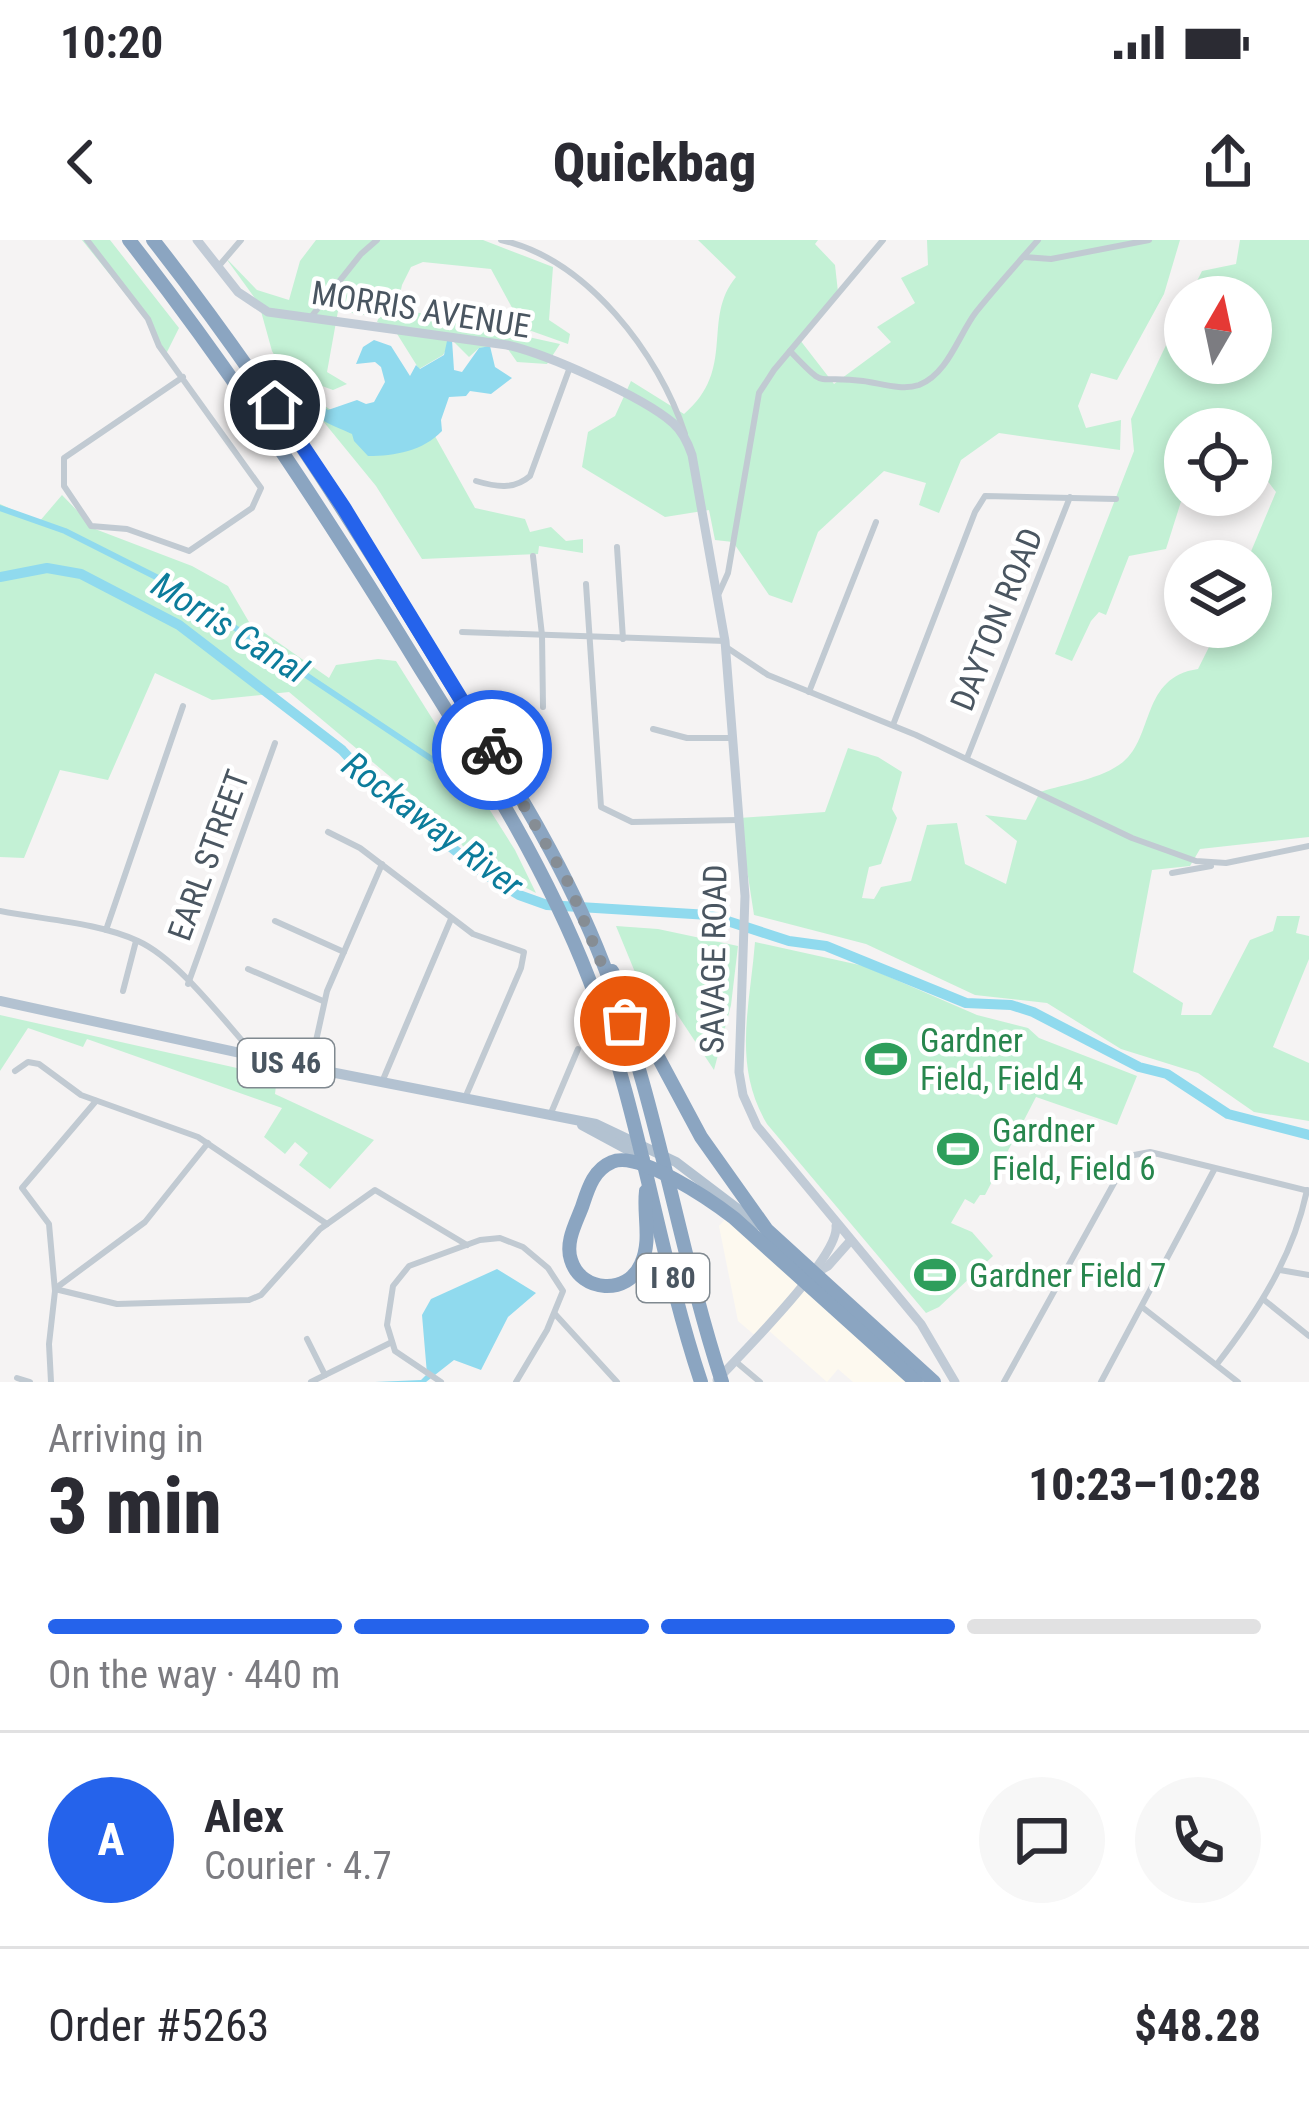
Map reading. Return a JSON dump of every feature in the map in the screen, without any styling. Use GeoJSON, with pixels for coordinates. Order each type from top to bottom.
{"type":"FeatureCollection","features":[{"type":"Feature","properties":{"kind":"highway","name":"I 80"},"geometry":{"type":"LineString","coordinates":[[129,240],[280,445],[540,869],[599,1005],[700,1379]]}},
{"type":"Feature","properties":{"kind":"highway","name":"I 80"},"geometry":{"type":"LineString","coordinates":[[153,240],[344,508],[526,804],[569,884],[632,1042],[718,1382]]}},
{"type":"Feature","properties":{"kind":"highway"},"geometry":{"type":"LineString","coordinates":[[604,964],[618,976],[649,1046],[700,1138],[767,1230]]}},
{"type":"Feature","properties":{"kind":"highway"},"geometry":{"type":"LineString","coordinates":[[647,1179],[647,1234],[640,1266],[622,1284],[588,1282],[573,1265],[569,1243],[590,1186],[608,1164],[631,1160],[705,1197]]}},
{"type":"Feature","properties":{"kind":"highway","name":"US 46"},"geometry":{"type":"LineString","coordinates":[[705,1197],[934,1382]]}},
{"type":"Feature","properties":{"kind":"highway","name":"US 46"},"geometry":{"type":"LineString","coordinates":[[767,1230],[906,1376]]}},
{"type":"Feature","properties":{"kind":"main road","name":"US 46"},"geometry":{"type":"LineString","coordinates":[[0,1001],[596,1124],[676,1162],[767,1230]]}},
{"type":"Feature","properties":{"kind":"main road","name":"US 46"},"geometry":{"type":"LineString","coordinates":[[579,1124],[680,1178],[705,1197]]}},
{"type":"Feature","properties":{"kind":"street"},"geometry":{"type":"LineString","coordinates":[[87,240],[148,319],[159,346],[183,377],[260,485],[261,494],[252,508],[189,550],[127,529],[91,526],[64,486],[64,458],[183,377]]}},
{"type":"Feature","properties":{"kind":"street","name":"MORRIS AVENUE"},"geometry":{"type":"LineString","coordinates":[[197,240],[238,292],[260,309],[540,353],[662,415],[688,442]]}},
{"type":"Feature","properties":{"kind":"street"},"geometry":{"type":"LineString","coordinates":[[218,267],[242,240]]}},
{"type":"Feature","properties":{"kind":"street"},"geometry":{"type":"LineString","coordinates":[[309,320],[377,240]]}},
{"type":"Feature","properties":{"kind":"street"},"geometry":{"type":"LineString","coordinates":[[501,240],[527,247],[562,266],[638,340],[670,392],[688,442],[719,593]]}},
{"type":"Feature","properties":{"kind":"street"},"geometry":{"type":"LineString","coordinates":[[719,593],[728,573],[755,403],[763,385],[883,240]]}},
{"type":"Feature","properties":{"kind":"street"},"geometry":{"type":"LineString","coordinates":[[790,351],[820,380],[917,386],[942,365],[972,317],[1038,240]]}},
{"type":"Feature","properties":{"kind":"street"},"geometry":{"type":"LineString","coordinates":[[1024,256],[1079,255],[1149,240]]}},
{"type":"Feature","properties":{"kind":"street"},"geometry":{"type":"LineString","coordinates":[[476,481],[504,487],[530,476],[570,367]]}},
{"type":"Feature","properties":{"kind":"street"},"geometry":{"type":"LineString","coordinates":[[893,725],[985,496],[1116,499]]}},
{"type":"Feature","properties":{"kind":"street","name":"DAYTON ROAD"},"geometry":{"type":"LineString","coordinates":[[967,758],[1070,497]]}},
{"type":"Feature","properties":{"kind":"street"},"geometry":{"type":"LineString","coordinates":[[809,692],[876,522]]}},
{"type":"Feature","properties":{"kind":"street"},"geometry":{"type":"LineString","coordinates":[[616,547],[623,638]]}},
{"type":"Feature","properties":{"kind":"street"},"geometry":{"type":"LineString","coordinates":[[533,556],[542,635],[543,707]]}},
{"type":"Feature","properties":{"kind":"street"},"geometry":{"type":"LineString","coordinates":[[586,584],[601,807],[644,823],[739,820]]}},
{"type":"Feature","properties":{"kind":"street","name":"SAVAGE ROAD"},"geometry":{"type":"LineString","coordinates":[[719,593],[745,896],[738,1051],[742,1095],[757,1126],[923,1327],[956,1382]]}},
{"type":"Feature","properties":{"kind":"street"},"geometry":{"type":"LineString","coordinates":[[462,632],[725,644],[768,675],[967,758],[1132,838],[1196,861],[1226,863]]}},
{"type":"Feature","properties":{"kind":"street"},"geometry":{"type":"LineString","coordinates":[[106,930],[183,706]]}},
{"type":"Feature","properties":{"kind":"street"},"geometry":{"type":"LineString","coordinates":[[653,729],[687,738],[732,738]]}},
{"type":"Feature","properties":{"kind":"street","name":"EARL STREET"},"geometry":{"type":"LineString","coordinates":[[188,984],[275,743]]}},
{"type":"Feature","properties":{"kind":"street"},"geometry":{"type":"LineString","coordinates":[[328,832],[360,848],[473,934],[524,952],[465,1098]]}},
{"type":"Feature","properties":{"kind":"street"},"geometry":{"type":"LineString","coordinates":[[1172,873],[1309,846]]}},
{"type":"Feature","properties":{"kind":"street"},"geometry":{"type":"LineString","coordinates":[[310,1068],[323,1001],[382,865]]}},
{"type":"Feature","properties":{"kind":"street"},"geometry":{"type":"LineString","coordinates":[[0,911],[136,940],[188,984],[257,1057]]}},
{"type":"Feature","properties":{"kind":"street"},"geometry":{"type":"LineString","coordinates":[[382,1082],[452,918]]}},
{"type":"Feature","properties":{"kind":"street"},"geometry":{"type":"LineString","coordinates":[[275,921],[344,952]]}},
{"type":"Feature","properties":{"kind":"street"},"geometry":{"type":"LineString","coordinates":[[123,991],[136,940]]}},
{"type":"Feature","properties":{"kind":"street"},"geometry":{"type":"LineString","coordinates":[[248,969],[323,1001]]}},
{"type":"Feature","properties":{"kind":"street"},"geometry":{"type":"LineString","coordinates":[[550,1117],[578,1049]]}},
{"type":"Feature","properties":{"kind":"street"},"geometry":{"type":"LineString","coordinates":[[15,1071],[28,1062],[39,1064],[69,1088],[208,1143],[327,1224]]}},
{"type":"Feature","properties":{"kind":"street"},"geometry":{"type":"LineString","coordinates":[[51,1382],[49,1344],[55,1289],[49,1224],[22,1185],[96,1100]]}},
{"type":"Feature","properties":{"kind":"street"},"geometry":{"type":"LineString","coordinates":[[55,1289],[145,1222],[208,1143]]}},
{"type":"Feature","properties":{"kind":"street"},"geometry":{"type":"LineString","coordinates":[[1004,1382],[1126,1160],[1136,1153],[1150,1152],[1308,1191],[1280,1270],[1217,1364]]}},
{"type":"Feature","properties":{"kind":"street"},"geometry":{"type":"LineString","coordinates":[[1101,1382],[1214,1170]]}},
{"type":"Feature","properties":{"kind":"street"},"geometry":{"type":"LineString","coordinates":[[55,1289],[117,1304],[249,1300],[261,1295],[327,1224],[379,1190],[467,1244]]}},
{"type":"Feature","properties":{"kind":"street"},"geometry":{"type":"LineString","coordinates":[[718,1382],[810,1278],[837,1240],[835,1220]]}},
{"type":"Feature","properties":{"kind":"street"},"geometry":{"type":"LineString","coordinates":[[438,1380],[394,1351],[386,1308],[402,1272],[416,1262],[500,1238],[524,1247],[560,1280],[563,1296],[520,1380]]}},
{"type":"Feature","properties":{"kind":"street"},"geometry":{"type":"LineString","coordinates":[[837,1240],[851,1240]]}},
{"type":"Feature","properties":{"kind":"street"},"geometry":{"type":"LineString","coordinates":[[810,1278],[851,1240]]}},
{"type":"Feature","properties":{"kind":"street"},"geometry":{"type":"LineString","coordinates":[[1280,1270],[1309,1275]]}},
{"type":"Feature","properties":{"kind":"street"},"geometry":{"type":"LineString","coordinates":[[1263,1299],[1309,1336]]}},
{"type":"Feature","properties":{"kind":"street"},"geometry":{"type":"LineString","coordinates":[[1142,1307],[1238,1382]]}},
{"type":"Feature","properties":{"kind":"street"},"geometry":{"type":"LineString","coordinates":[[555,1313],[617,1382]]}},
{"type":"Feature","properties":{"kind":"street"},"geometry":{"type":"LineString","coordinates":[[307,1339],[325,1375]]}},
{"type":"Feature","properties":{"kind":"street"},"geometry":{"type":"LineString","coordinates":[[311,1382],[392,1342]]}},
{"type":"Feature","properties":{"kind":"street"},"geometry":{"type":"LineString","coordinates":[[734,1361],[760,1382]]}},
{"type":"Feature","properties":{"kind":"street"},"geometry":{"type":"LineString","coordinates":[[17,1378],[30,1382]]}},
{"type":"Feature","properties":{"kind":"shaded area"},"geometry":{"type":"Polygon","coordinates":[[[727,1217],[909,1382],[853,1382],[838,1369],[827,1382],[767,1329],[758,1338],[738,1321],[719,1226],[727,1217]]]}},
{"type":"Feature","properties":{"kind":"green space"},"geometry":{"type":"Polygon","coordinates":[[[82,240],[110,240],[179,328],[166,354],[149,323],[82,240]]]}},
{"type":"Feature","properties":{"kind":"green space"},"geometry":{"type":"Polygon","coordinates":[[[316,240],[483,240],[553,267],[549,320],[570,334],[568,344],[523,328],[491,269],[423,262],[411,267],[397,308],[560,344],[547,364],[517,362],[505,345],[479,348],[469,357],[452,340],[443,355],[419,369],[394,329],[377,322],[379,317],[338,311],[327,372],[347,384],[333,390],[303,379],[313,395],[341,415],[431,429],[475,508],[525,519],[530,532],[551,527],[566,541],[583,539],[583,553],[539,546],[538,554],[422,559],[376,486],[287,377],[272,351],[259,304],[225,257],[257,290],[289,300],[300,261],[316,240]]]}},
{"type":"Feature","properties":{"kind":"green space"},"geometry":{"type":"Polygon","coordinates":[[[698,240],[818,240],[815,244],[835,265],[838,292],[800,340],[834,384],[891,342],[877,327],[915,303],[901,278],[928,265],[927,240],[1180,240],[1169,276],[1164,276],[1164,294],[1117,380],[1091,373],[1078,406],[1086,428],[1121,420],[1120,450],[999,433],[961,460],[939,513],[919,505],[926,483],[884,471],[818,532],[792,603],[769,595],[733,542],[715,540],[709,510],[665,517],[582,467],[588,432],[615,416],[631,381],[684,414],[700,397],[715,362],[726,293],[736,277],[698,240]]]}},
{"type":"Feature","properties":{"kind":"green space"},"geometry":{"type":"Polygon","coordinates":[[[1240,240],[1309,240],[1309,837],[1200,849],[1190,866],[1152,870],[1133,972],[1183,1003],[1181,1015],[1211,1015],[1250,940],[1273,931],[1277,916],[1300,916],[1296,933],[1309,936],[1309,959],[1273,1047],[1309,1063],[1309,1121],[1254,1112],[1198,1073],[1121,1049],[1047,1003],[975,995],[866,944],[754,915],[739,818],[825,812],[848,748],[878,757],[902,772],[892,809],[897,818],[881,864],[869,867],[862,898],[874,899],[881,887],[911,881],[927,825],[957,823],[965,864],[1006,884],[1017,841],[985,815],[1026,820],[1040,792],[1094,777],[1123,762],[1140,738],[1157,695],[1180,674],[1198,669],[1208,648],[1272,648],[1272,540],[1256,540],[1266,516],[1272,516],[1276,492],[1272,487],[1272,408],[1164,408],[1164,516],[1176,516],[1169,540],[1164,540],[1164,549],[1129,556],[1106,615],[1099,612],[1091,621],[1072,661],[1055,654],[1134,451],[1131,419],[1164,349],[1164,384],[1272,384],[1272,276],[1200,276],[1202,271],[1236,264],[1240,240]]]}},
{"type":"Feature","properties":{"kind":"green space"},"geometry":{"type":"Polygon","coordinates":[[[62,495],[95,529],[192,566],[228,586],[249,622],[329,678],[336,665],[396,661],[515,850],[536,893],[473,861],[449,826],[289,692],[212,700],[155,673],[108,780],[60,770],[24,858],[0,857],[0,504],[39,522],[62,495]]]}},
{"type":"Feature","properties":{"kind":"green space"},"geometry":{"type":"Polygon","coordinates":[[[616,926],[658,929],[738,946],[731,1005],[714,1070],[673,1008],[653,1016],[616,926]]]}},
{"type":"Feature","properties":{"kind":"green space"},"geometry":{"type":"Polygon","coordinates":[[[755,942],[864,966],[977,1015],[1028,1028],[1039,1038],[1137,1076],[1117,1125],[1036,1097],[985,1195],[974,1204],[965,1199],[951,1223],[972,1232],[993,1256],[939,1307],[926,1313],[767,1124],[756,1102],[747,1058],[755,942]]]}},
{"type":"Feature","properties":{"kind":"green space"},"geometry":{"type":"Polygon","coordinates":[[[0,1015],[277,1077],[275,1094],[374,1140],[330,1189],[299,1165],[308,1153],[295,1142],[285,1154],[264,1137],[282,1108],[87,1039],[83,1047],[28,1028],[0,1071],[0,1015]]]}},
{"type":"Feature","properties":{"kind":"water"},"geometry":{"type":"Polygon","coordinates":[[[374,340],[391,346],[410,376],[416,365],[420,369],[444,355],[447,341],[452,340],[454,370],[462,372],[479,348],[490,346],[495,367],[512,378],[491,394],[470,391],[466,396],[449,397],[442,431],[417,448],[368,456],[352,434],[319,417],[306,398],[328,410],[357,400],[374,402],[385,382],[381,367],[375,362],[356,364],[363,347],[374,340]]]}},
{"type":"Feature","properties":{"kind":"water"},"geometry":{"type":"Polygon","coordinates":[[[497,1269],[536,1293],[508,1317],[481,1370],[454,1360],[426,1382],[375,1382],[421,1380],[427,1374],[422,1315],[431,1299],[497,1269]]]}},
{"type":"Feature","properties":{"kind":"waterway","name":"Morris Canal"},"geometry":{"type":"LineString","coordinates":[[0,508],[65,531],[168,583],[448,770]]}},
{"type":"Feature","properties":{"kind":"waterway","name":"Rockaway River"},"geometry":{"type":"LineString","coordinates":[[0,577],[47,568],[81,574],[179,625],[342,750],[370,781],[483,873],[519,895],[547,905],[709,915],[789,941],[826,946],[966,1003],[1011,1005],[1033,1012],[1139,1067],[1167,1074],[1228,1114],[1309,1135]]}},
{"type":"Feature","properties":{"kind":"way so far"},"geometry":{"type":"LineString","coordinates":[[492,750],[569,884],[625,1021]]}},
{"type":"Feature","properties":{"kind":"place","name":"Gardner Field, Field 4"},"geometry":{"type":"Point","coordinates":[886,1059]}},
{"type":"Feature","properties":{"kind":"place","name":"Gardner Field, Field 6"},"geometry":{"type":"Point","coordinates":[958,1149]}},
{"type":"Feature","properties":{"kind":"place","name":"Gardner Field 7"},"geometry":{"type":"Point","coordinates":[935,1275]}},
{"type":"Feature","properties":{"kind":"route"},"geometry":{"type":"LineString","coordinates":[[275,405],[492,750]]}}]}
